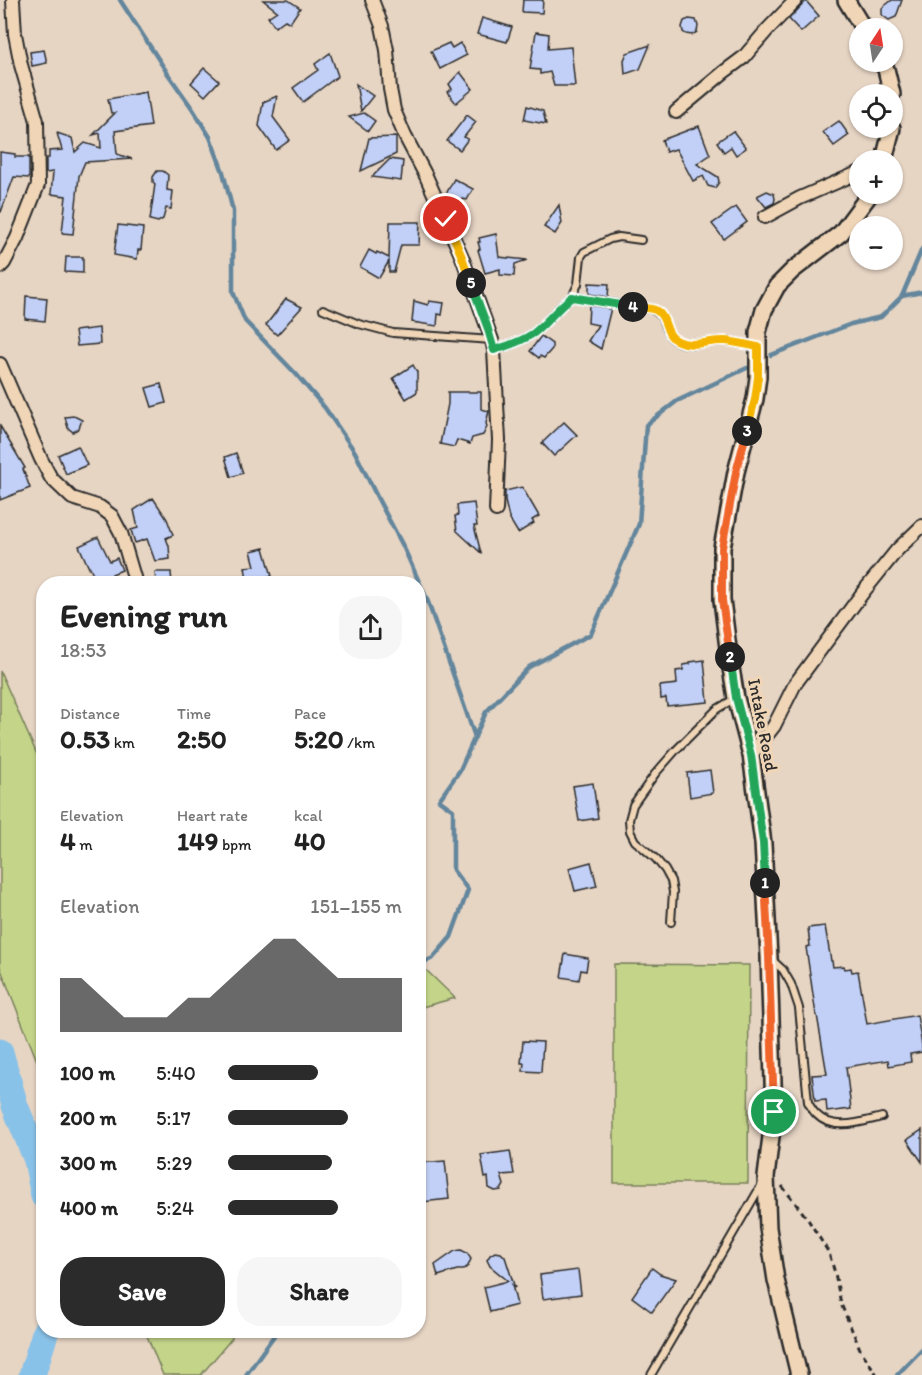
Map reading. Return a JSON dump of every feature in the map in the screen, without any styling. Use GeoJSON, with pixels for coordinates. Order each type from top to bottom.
{"type":"FeatureCollection","features":[{"type":"Feature","properties":{"kind":"street"},"geometry":{"type":"LineString","coordinates":[[0,267],[17,238],[38,185],[37,121],[21,65],[15,34],[13,0]]}},
{"type":"Feature","properties":{"kind":"street"},"geometry":{"type":"LineString","coordinates":[[372,0],[382,26],[387,50],[394,110],[462,257],[493,345],[499,440],[496,510]]}},
{"type":"Feature","properties":{"kind":"street"},"geometry":{"type":"LineString","coordinates":[[675,112],[744,57],[768,28],[796,0]]}},
{"type":"Feature","properties":{"kind":"street"},"geometry":{"type":"LineString","coordinates":[[846,0],[857,18]]}},
{"type":"Feature","properties":{"kind":"street"},"geometry":{"type":"LineString","coordinates":[[765,217],[800,198],[849,177]]}},
{"type":"Feature","properties":{"kind":"street","name":"Intake Road"},"geometry":{"type":"LineString","coordinates":[[799,1375],[776,1280],[768,1228],[767,1173],[774,1112],[763,843],[751,755],[736,698],[722,600],[722,548],[736,472],[755,399],[758,377],[758,332],[764,310],[777,286],[793,270],[841,233],[863,204]]}},
{"type":"Feature","properties":{"kind":"street"},"geometry":{"type":"LineString","coordinates":[[0,364],[51,478],[72,498],[100,507],[112,516],[121,533],[134,576]]}},
{"type":"Feature","properties":{"kind":"street"},"geometry":{"type":"LineString","coordinates":[[751,755],[774,726],[795,684],[864,591],[897,550],[922,526]]}},
{"type":"Feature","properties":{"kind":"lane"},"geometry":{"type":"LineString","coordinates":[[323,309],[359,324],[393,333],[493,345],[511,345],[534,333],[572,297],[578,284],[581,257],[584,252],[619,237],[641,240]]}},
{"type":"Feature","properties":{"kind":"lane"},"geometry":{"type":"LineString","coordinates":[[572,297],[651,309],[658,312],[667,331],[673,339],[680,342],[693,344],[727,341],[758,347]]}},
{"type":"Feature","properties":{"kind":"lane"},"geometry":{"type":"LineString","coordinates":[[671,922],[673,892],[671,881],[661,865],[635,841],[630,831],[633,805],[676,750],[717,709],[736,698]]}},
{"type":"Feature","properties":{"kind":"lane"},"geometry":{"type":"LineString","coordinates":[[769,957],[783,969],[799,1008],[808,1102],[816,1114],[826,1121],[843,1125],[882,1117]]}},
{"type":"Feature","properties":{"kind":"lane"},"geometry":{"type":"LineString","coordinates":[[651,1375],[767,1173]]}},
{"type":"Feature","properties":{"kind":"path"},"geometry":{"type":"LineString","coordinates":[[767,1173],[807,1218],[829,1253],[841,1304],[860,1349],[877,1375]]}},
{"type":"Feature","properties":{"kind":"green space"},"geometry":{"type":"Polygon","coordinates":[[[0,671],[36,752],[36,1058],[0,967],[0,671]]]}},
{"type":"Feature","properties":{"kind":"green space"},"geometry":{"type":"Polygon","coordinates":[[[614,964],[749,965],[748,1183],[614,1183],[614,964]]]}},
{"type":"Feature","properties":{"kind":"green space"},"geometry":{"type":"Polygon","coordinates":[[[426,970],[455,998],[426,1006],[426,970]]]}},
{"type":"Feature","properties":{"kind":"green space"},"geometry":{"type":"Polygon","coordinates":[[[148,1338],[232,1338],[201,1375],[163,1375],[148,1338]]]}},
{"type":"Feature","properties":{"kind":"building"},"geometry":{"type":"Polygon","coordinates":[[[263,0],[288,0],[300,8],[290,23],[285,20],[275,27],[268,17],[277,11],[263,0]]]}},
{"type":"Feature","properties":{"kind":"building"},"geometry":{"type":"Polygon","coordinates":[[[523,0],[543,0],[542,13],[522,12],[523,0]]]}},
{"type":"Feature","properties":{"kind":"building"},"geometry":{"type":"Polygon","coordinates":[[[892,0],[902,0],[894,18],[886,18],[882,15],[882,8],[892,0]]]}},
{"type":"Feature","properties":{"kind":"building"},"geometry":{"type":"Polygon","coordinates":[[[806,1],[819,16],[801,32],[789,19],[806,1]]]}},
{"type":"Feature","properties":{"kind":"building"},"geometry":{"type":"Polygon","coordinates":[[[482,18],[512,27],[507,42],[477,34],[482,18]]]}},
{"type":"Feature","properties":{"kind":"building"},"geometry":{"type":"Polygon","coordinates":[[[696,20],[698,26],[697,32],[692,35],[683,32],[682,27],[684,21],[696,20]]]}},
{"type":"Feature","properties":{"kind":"building"},"geometry":{"type":"Polygon","coordinates":[[[536,32],[549,34],[548,49],[571,47],[575,86],[554,86],[550,72],[540,74],[540,70],[530,69],[536,32]]]}},
{"type":"Feature","properties":{"kind":"building"},"geometry":{"type":"Polygon","coordinates":[[[449,43],[452,48],[460,43],[467,55],[440,69],[431,51],[449,43]]]}},
{"type":"Feature","properties":{"kind":"building"},"geometry":{"type":"Polygon","coordinates":[[[650,45],[640,69],[625,74],[624,60],[627,53],[650,45]]]}},
{"type":"Feature","properties":{"kind":"building"},"geometry":{"type":"Polygon","coordinates":[[[44,50],[47,63],[32,66],[30,52],[44,50]]]}},
{"type":"Feature","properties":{"kind":"building"},"geometry":{"type":"Polygon","coordinates":[[[330,53],[338,76],[303,102],[293,88],[318,70],[315,64],[330,53]]]}},
{"type":"Feature","properties":{"kind":"building"},"geometry":{"type":"Polygon","coordinates":[[[204,68],[219,81],[205,96],[191,83],[204,68]]]}},
{"type":"Feature","properties":{"kind":"building"},"geometry":{"type":"Polygon","coordinates":[[[460,72],[473,89],[456,103],[447,92],[452,89],[449,84],[460,72]]]}},
{"type":"Feature","properties":{"kind":"building"},"geometry":{"type":"Polygon","coordinates":[[[356,84],[373,96],[361,111],[356,84]]]}},
{"type":"Feature","properties":{"kind":"building"},"geometry":{"type":"Polygon","coordinates":[[[146,92],[151,126],[115,131],[117,154],[132,159],[85,162],[79,176],[73,234],[62,233],[66,196],[51,194],[53,172],[46,173],[46,158],[49,158],[49,151],[62,150],[57,133],[72,138],[75,152],[85,143],[101,148],[100,133],[93,135],[115,113],[111,113],[108,99],[146,92]]]}},
{"type":"Feature","properties":{"kind":"building"},"geometry":{"type":"Polygon","coordinates":[[[277,96],[273,117],[290,140],[276,150],[259,126],[263,102],[277,96]]]}},
{"type":"Feature","properties":{"kind":"building"},"geometry":{"type":"Polygon","coordinates":[[[527,106],[543,111],[546,124],[524,120],[527,106]]]}},
{"type":"Feature","properties":{"kind":"building"},"geometry":{"type":"Polygon","coordinates":[[[364,113],[375,121],[368,131],[349,117],[364,113]]]}},
{"type":"Feature","properties":{"kind":"building"},"geometry":{"type":"Polygon","coordinates":[[[467,115],[476,122],[464,137],[468,139],[460,150],[447,141],[467,115]]]}},
{"type":"Feature","properties":{"kind":"building"},"geometry":{"type":"Polygon","coordinates":[[[839,121],[849,135],[834,146],[823,132],[839,121]]]}},
{"type":"Feature","properties":{"kind":"building"},"geometry":{"type":"Polygon","coordinates":[[[699,126],[710,155],[697,164],[718,177],[719,182],[715,188],[708,186],[703,176],[693,181],[676,149],[666,152],[662,140],[699,126]]]}},
{"type":"Feature","properties":{"kind":"building"},"geometry":{"type":"Polygon","coordinates":[[[733,131],[746,148],[736,155],[731,147],[724,152],[717,142],[733,131]]]}},
{"type":"Feature","properties":{"kind":"building"},"geometry":{"type":"Polygon","coordinates":[[[396,137],[396,154],[361,171],[369,138],[396,137]]]}},
{"type":"Feature","properties":{"kind":"building"},"geometry":{"type":"Polygon","coordinates":[[[0,152],[15,154],[15,157],[29,157],[29,178],[14,177],[1,212],[0,212],[0,152]]]}},
{"type":"Feature","properties":{"kind":"building"},"geometry":{"type":"Polygon","coordinates":[[[390,159],[403,161],[401,181],[372,177],[390,159]]]}},
{"type":"Feature","properties":{"kind":"building"},"geometry":{"type":"Polygon","coordinates":[[[157,171],[163,171],[168,175],[167,190],[173,191],[171,209],[166,208],[163,219],[158,222],[150,220],[155,184],[153,177],[157,171]]]}},
{"type":"Feature","properties":{"kind":"building"},"geometry":{"type":"Polygon","coordinates":[[[454,179],[473,189],[467,200],[462,199],[459,204],[445,196],[454,179]]]}},
{"type":"Feature","properties":{"kind":"building"},"geometry":{"type":"Polygon","coordinates":[[[767,191],[774,194],[775,199],[774,203],[766,207],[757,196],[767,191]]]}},
{"type":"Feature","properties":{"kind":"building"},"geometry":{"type":"Polygon","coordinates":[[[559,205],[562,223],[555,234],[544,227],[559,205]]]}},
{"type":"Feature","properties":{"kind":"building"},"geometry":{"type":"Polygon","coordinates":[[[736,207],[747,222],[724,239],[712,224],[736,207]]]}},
{"type":"Feature","properties":{"kind":"building"},"geometry":{"type":"Polygon","coordinates":[[[390,222],[420,222],[419,245],[401,245],[394,272],[389,272],[389,261],[379,278],[360,267],[369,250],[389,258],[390,222]]]}},
{"type":"Feature","properties":{"kind":"building"},"geometry":{"type":"Polygon","coordinates":[[[118,225],[143,228],[141,250],[138,250],[137,259],[114,255],[118,225]]]}},
{"type":"Feature","properties":{"kind":"building"},"geometry":{"type":"Polygon","coordinates":[[[496,234],[499,257],[527,260],[515,264],[514,276],[500,275],[500,269],[485,273],[478,250],[480,249],[479,238],[496,234]]]}},
{"type":"Feature","properties":{"kind":"building"},"geometry":{"type":"Polygon","coordinates":[[[66,257],[83,257],[83,273],[65,272],[66,257]]]}},
{"type":"Feature","properties":{"kind":"building"},"geometry":{"type":"Polygon","coordinates":[[[589,283],[609,284],[608,297],[589,294],[589,283]]]}},
{"type":"Feature","properties":{"kind":"building"},"geometry":{"type":"Polygon","coordinates":[[[26,296],[47,298],[45,321],[25,319],[26,296]]]}},
{"type":"Feature","properties":{"kind":"building"},"geometry":{"type":"Polygon","coordinates":[[[286,299],[302,307],[277,335],[266,325],[286,299]]]}},
{"type":"Feature","properties":{"kind":"building"},"geometry":{"type":"Polygon","coordinates":[[[414,301],[428,305],[429,301],[444,303],[442,315],[438,314],[437,326],[412,322],[414,301]]]}},
{"type":"Feature","properties":{"kind":"building"},"geometry":{"type":"Polygon","coordinates":[[[589,305],[611,308],[601,349],[588,341],[598,325],[588,323],[589,305]]]}},
{"type":"Feature","properties":{"kind":"building"},"geometry":{"type":"Polygon","coordinates":[[[99,328],[100,344],[77,346],[75,331],[99,328]]]}},
{"type":"Feature","properties":{"kind":"building"},"geometry":{"type":"Polygon","coordinates":[[[541,336],[552,344],[552,349],[544,358],[540,356],[539,358],[530,351],[541,336]]]}},
{"type":"Feature","properties":{"kind":"building"},"geometry":{"type":"Polygon","coordinates":[[[413,365],[417,372],[417,392],[406,399],[393,378],[413,365]]]}},
{"type":"Feature","properties":{"kind":"building"},"geometry":{"type":"Polygon","coordinates":[[[161,384],[166,403],[152,407],[146,388],[161,384]]]}},
{"type":"Feature","properties":{"kind":"building"},"geometry":{"type":"Polygon","coordinates":[[[448,392],[481,392],[481,409],[489,411],[487,427],[483,435],[472,438],[470,444],[457,440],[454,447],[440,444],[448,404],[448,392]]]}},
{"type":"Feature","properties":{"kind":"building"},"geometry":{"type":"Polygon","coordinates":[[[74,416],[82,420],[79,428],[73,432],[68,428],[65,417],[74,416]]]}},
{"type":"Feature","properties":{"kind":"building"},"geometry":{"type":"Polygon","coordinates":[[[564,422],[577,435],[554,456],[542,443],[564,422]]]}},
{"type":"Feature","properties":{"kind":"building"},"geometry":{"type":"Polygon","coordinates":[[[0,426],[25,468],[23,469],[30,488],[0,500],[0,426]]]}},
{"type":"Feature","properties":{"kind":"building"},"geometry":{"type":"Polygon","coordinates":[[[78,446],[87,465],[66,474],[58,455],[78,446]]]}},
{"type":"Feature","properties":{"kind":"building"},"geometry":{"type":"Polygon","coordinates":[[[236,453],[243,473],[231,477],[225,457],[236,453]]]}},
{"type":"Feature","properties":{"kind":"building"},"geometry":{"type":"Polygon","coordinates":[[[522,487],[539,516],[532,520],[534,523],[518,533],[509,518],[505,491],[522,487]]]}},
{"type":"Feature","properties":{"kind":"building"},"geometry":{"type":"Polygon","coordinates":[[[153,498],[167,519],[173,535],[166,538],[170,559],[155,561],[147,539],[135,543],[131,530],[138,528],[134,510],[153,498]]]}},
{"type":"Feature","properties":{"kind":"building"},"geometry":{"type":"Polygon","coordinates":[[[474,503],[477,526],[474,526],[481,553],[457,531],[455,516],[458,515],[457,505],[474,503]]]}},
{"type":"Feature","properties":{"kind":"building"},"geometry":{"type":"Polygon","coordinates":[[[98,537],[110,561],[117,558],[122,570],[112,574],[113,576],[94,576],[79,546],[98,537]]]}},
{"type":"Feature","properties":{"kind":"building"},"geometry":{"type":"Polygon","coordinates":[[[264,548],[272,576],[246,576],[245,567],[255,566],[251,551],[264,548]]]}},
{"type":"Feature","properties":{"kind":"building"},"geometry":{"type":"Polygon","coordinates":[[[155,572],[171,572],[171,576],[155,576],[155,572]]]}},
{"type":"Feature","properties":{"kind":"building"},"geometry":{"type":"Polygon","coordinates":[[[704,660],[708,702],[667,706],[666,698],[661,699],[660,686],[677,684],[676,671],[683,670],[683,665],[690,664],[690,662],[704,660]]]}},
{"type":"Feature","properties":{"kind":"building"},"geometry":{"type":"Polygon","coordinates":[[[710,770],[713,793],[690,797],[687,773],[710,770]]]}},
{"type":"Feature","properties":{"kind":"building"},"geometry":{"type":"Polygon","coordinates":[[[593,783],[598,818],[579,821],[573,786],[593,783]]]}},
{"type":"Feature","properties":{"kind":"building"},"geometry":{"type":"Polygon","coordinates":[[[591,862],[597,886],[575,891],[569,868],[591,862]]]}},
{"type":"Feature","properties":{"kind":"building"},"geometry":{"type":"Polygon","coordinates":[[[825,926],[833,967],[844,966],[845,969],[851,968],[852,972],[858,971],[867,1024],[917,1015],[922,1046],[922,1052],[910,1054],[911,1062],[889,1066],[888,1060],[846,1067],[851,1109],[827,1112],[826,1100],[815,1101],[812,1075],[827,1074],[806,947],[810,946],[808,928],[825,926]]]}},
{"type":"Feature","properties":{"kind":"building"},"geometry":{"type":"Polygon","coordinates":[[[565,954],[588,958],[586,971],[581,970],[579,980],[561,977],[565,954]]]}},
{"type":"Feature","properties":{"kind":"building"},"geometry":{"type":"Polygon","coordinates":[[[523,1041],[543,1042],[541,1072],[523,1071],[524,1063],[521,1063],[523,1041]]]}},
{"type":"Feature","properties":{"kind":"building"},"geometry":{"type":"Polygon","coordinates":[[[922,1130],[922,1162],[907,1140],[922,1130]]]}},
{"type":"Feature","properties":{"kind":"building"},"geometry":{"type":"Polygon","coordinates":[[[510,1151],[514,1174],[501,1175],[504,1185],[501,1190],[495,1191],[489,1188],[488,1177],[485,1178],[481,1155],[510,1151]]]}},
{"type":"Feature","properties":{"kind":"building"},"geometry":{"type":"Polygon","coordinates":[[[445,1161],[449,1199],[426,1202],[426,1162],[445,1161]]]}},
{"type":"Feature","properties":{"kind":"building"},"geometry":{"type":"Polygon","coordinates":[[[461,1250],[471,1259],[468,1266],[463,1270],[438,1276],[435,1265],[455,1251],[461,1250]]]}},
{"type":"Feature","properties":{"kind":"building"},"geometry":{"type":"Polygon","coordinates":[[[495,1252],[505,1257],[515,1288],[512,1285],[517,1305],[490,1312],[484,1287],[508,1281],[490,1266],[487,1260],[495,1252]]]}},
{"type":"Feature","properties":{"kind":"building"},"geometry":{"type":"Polygon","coordinates":[[[652,1268],[660,1274],[676,1279],[652,1312],[632,1297],[652,1268]]]}},
{"type":"Feature","properties":{"kind":"building"},"geometry":{"type":"Polygon","coordinates":[[[578,1270],[581,1294],[543,1299],[540,1275],[578,1270]]]}},
{"type":"Feature","properties":{"kind":"waterway"},"geometry":{"type":"LineString","coordinates":[[120,0],[210,137],[223,172],[233,211],[233,292],[245,321],[325,408],[355,452],[416,576]]}},
{"type":"Feature","properties":{"kind":"waterway"},"geometry":{"type":"LineString","coordinates":[[902,296],[922,249]]}},
{"type":"Feature","properties":{"kind":"waterway"},"geometry":{"type":"LineString","coordinates":[[771,355],[851,324],[881,317],[902,296],[922,292]]}},
{"type":"Feature","properties":{"kind":"waterway"},"geometry":{"type":"LineString","coordinates":[[426,961],[433,958],[451,937],[468,890],[453,870],[453,810],[439,800],[460,770],[486,712],[529,667],[591,634],[639,524],[646,425],[677,401],[747,368]]}},
{"type":"Feature","properties":{"kind":"waterway"},"geometry":{"type":"LineString","coordinates":[[426,598],[475,737]]}},
{"type":"Feature","properties":{"kind":"waterway"},"geometry":{"type":"LineString","coordinates":[[0,1052],[15,1106],[36,1158]]}},
{"type":"Feature","properties":{"kind":"waterway"},"geometry":{"type":"LineString","coordinates":[[32,1375],[44,1338]]}},
{"type":"Feature","properties":{"kind":"waterway"},"geometry":{"type":"LineString","coordinates":[[246,1375],[272,1338]]}},
{"type":"Feature","properties":{"kind":"waterway"},"geometry":{"type":"LineString","coordinates":[[897,1375],[922,1349]]}},
{"type":"Feature","properties":{"kind":"route"},"geometry":{"type":"LineString","coordinates":[[446,219],[462,257],[494,350],[511,345],[534,333],[572,297],[651,309],[658,312],[673,339],[680,342],[693,344],[727,341],[758,347],[755,399],[736,472],[722,548],[722,600],[736,698],[751,755],[763,843],[774,1112]]}}]}
